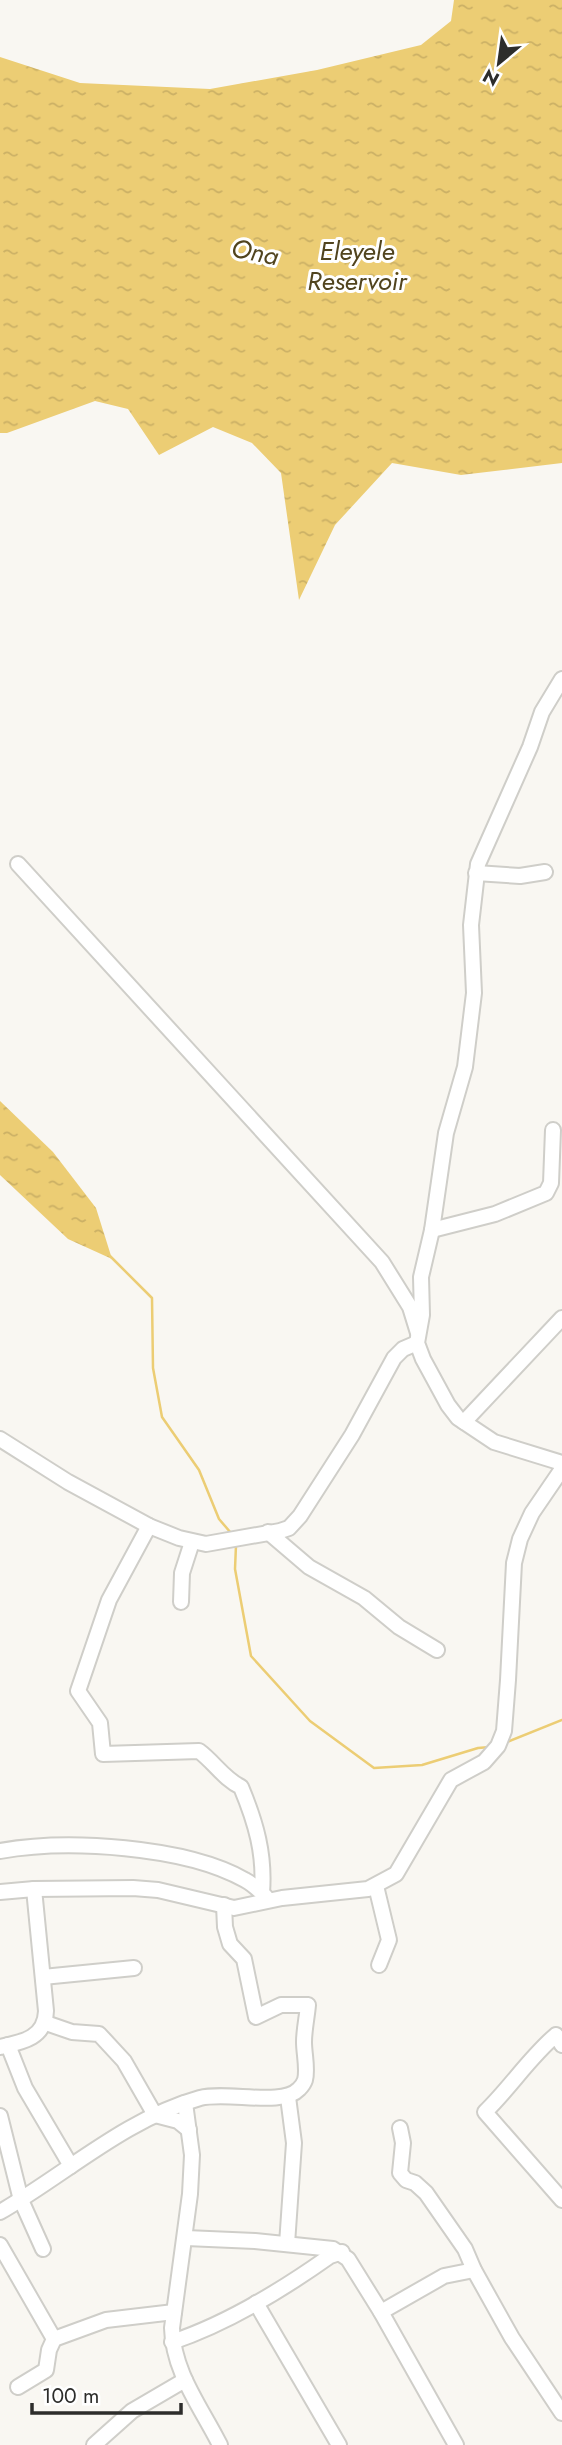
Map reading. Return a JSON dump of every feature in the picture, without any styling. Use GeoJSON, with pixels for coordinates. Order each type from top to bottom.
{"type":"FeatureCollection","features":[{"type":"Feature","properties":{"kind":"street"},"geometry":{"type":"LineString","coordinates":[[0,1439],[68,1482],[149,1526],[192,1542],[206,1544],[234,1540],[289,1528],[300,1516],[352,1435],[394,1358],[418,1339],[422,1315],[421,1277],[432,1230],[446,1133],[465,1066],[474,993],[471,925],[476,873],[481,854],[530,747],[542,712],[562,678]]}},
{"type":"Feature","properties":{"kind":"street"},"geometry":{"type":"LineString","coordinates":[[18,864],[382,1262],[410,1307],[423,1359],[448,1405],[464,1422],[494,1442],[562,1463]]}},
{"type":"Feature","properties":{"kind":"street"},"geometry":{"type":"LineString","coordinates":[[476,873],[520,876],[545,872]]}},
{"type":"Feature","properties":{"kind":"street"},"geometry":{"type":"LineString","coordinates":[[432,1230],[495,1214],[546,1193],[551,1183],[552,1130]]}},
{"type":"Feature","properties":{"kind":"street"},"geometry":{"type":"LineString","coordinates":[[464,1422],[560,1322]]}},
{"type":"Feature","properties":{"kind":"street"},"geometry":{"type":"LineString","coordinates":[[0,1892],[133,1888],[158,1890],[234,1908],[266,1896],[368,1889],[396,1874],[451,1780],[484,1762],[498,1746],[504,1731],[514,1563],[532,1513],[562,1469]]}},
{"type":"Feature","properties":{"kind":"street"},"geometry":{"type":"LineString","coordinates":[[149,1526],[109,1600],[78,1691],[100,1723],[103,1755],[199,1751],[229,1781],[241,1787],[258,1829],[266,1896]]}},
{"type":"Feature","properties":{"kind":"street"},"geometry":{"type":"LineString","coordinates":[[268,1532],[309,1567],[364,1598],[399,1627],[437,1650]]}},
{"type":"Feature","properties":{"kind":"street"},"geometry":{"type":"LineString","coordinates":[[181,1602],[182,1573],[192,1542]]}},
{"type":"Feature","properties":{"kind":"street"},"geometry":{"type":"LineString","coordinates":[[0,1850],[43,1845],[156,1853],[184,1858],[235,1875],[247,1880],[266,1896]]}},
{"type":"Feature","properties":{"kind":"street"},"geometry":{"type":"LineString","coordinates":[[376,1886],[389,1940],[379,1965]]}},
{"type":"Feature","properties":{"kind":"street"},"geometry":{"type":"LineString","coordinates":[[34,1889],[46,2023],[42,2031],[35,2035],[4,2046],[25,2088],[71,2166]]}},
{"type":"Feature","properties":{"kind":"street"},"geometry":{"type":"LineString","coordinates":[[0,2212],[105,2143],[155,2115],[185,2103],[218,2095],[288,2097],[300,2088],[305,2080],[304,2042],[308,2005],[281,2005],[256,2017],[243,1959],[230,1944],[225,1927],[224,1905]]}},
{"type":"Feature","properties":{"kind":"street"},"geometry":{"type":"LineString","coordinates":[[43,1977],[134,1968]]}},
{"type":"Feature","properties":{"kind":"street"},"geometry":{"type":"LineString","coordinates":[[46,2023],[72,2032],[99,2034],[124,2061],[155,2115],[178,2121],[188,2130]]}},
{"type":"Feature","properties":{"kind":"street"},"geometry":{"type":"LineString","coordinates":[[562,2045],[556,2035],[525,2064],[505,2093],[485,2112],[562,2200]]}},
{"type":"Feature","properties":{"kind":"street"},"geometry":{"type":"LineString","coordinates":[[288,2097],[294,2143],[288,2244]]}},
{"type":"Feature","properties":{"kind":"street"},"geometry":{"type":"LineString","coordinates":[[185,2103],[192,2155],[186,2238],[172,2342],[185,2380],[220,2445]]}},
{"type":"Feature","properties":{"kind":"street"},"geometry":{"type":"LineString","coordinates":[[0,2116],[21,2200],[43,2249]]}},
{"type":"Feature","properties":{"kind":"street"},"geometry":{"type":"LineString","coordinates":[[400,2128],[403,2151],[400,2173],[426,2193],[466,2249],[474,2270],[512,2338],[562,2413]]}},
{"type":"Feature","properties":{"kind":"street"},"geometry":{"type":"LineString","coordinates":[[186,2238],[288,2244],[342,2252],[381,2312],[456,2445]]}},
{"type":"Feature","properties":{"kind":"street"},"geometry":{"type":"LineString","coordinates":[[0,2245],[54,2339]]}},
{"type":"Feature","properties":{"kind":"street"},"geometry":{"type":"LineString","coordinates":[[172,2342],[196,2334],[256,2303],[330,2256],[342,2252]]}},
{"type":"Feature","properties":{"kind":"street"},"geometry":{"type":"LineString","coordinates":[[381,2312],[444,2276],[474,2270]]}},
{"type":"Feature","properties":{"kind":"street"},"geometry":{"type":"LineString","coordinates":[[256,2303],[339,2445]]}},
{"type":"Feature","properties":{"kind":"street"},"geometry":{"type":"LineString","coordinates":[[18,2388],[46,2370],[54,2339],[106,2320],[174,2312]]}},
{"type":"Feature","properties":{"kind":"street"},"geometry":{"type":"LineString","coordinates":[[94,2445],[132,2411],[185,2380]]}},
{"type":"Feature","properties":{"kind":"water","name":"Eleyele Reservoir"},"geometry":{"type":"Polygon","coordinates":[[[454,0],[562,0],[562,463],[461,475],[392,463],[335,525],[299,600],[281,473],[252,443],[213,427],[159,455],[128,409],[95,401],[7,433],[0,433],[0,57],[80,83],[210,89],[317,70],[421,45],[451,21],[454,0]]]}},
{"type":"Feature","properties":{"kind":"water"},"geometry":{"type":"Polygon","coordinates":[[[0,1101],[53,1152],[96,1208],[112,1259],[68,1239],[0,1175],[0,1101]]]}},
{"type":"Feature","properties":{"kind":"waterway"},"geometry":{"type":"LineString","coordinates":[[110,1256],[152,1298],[153,1368],[162,1417],[199,1470],[219,1519],[231,1533]]}},
{"type":"Feature","properties":{"kind":"waterway"},"geometry":{"type":"LineString","coordinates":[[236,1545],[235,1569],[251,1656],[310,1721],[374,1768],[422,1765],[478,1748],[490,1747]]}},
{"type":"Feature","properties":{"kind":"waterway"},"geometry":{"type":"LineString","coordinates":[[507,1742],[562,1720]]}},
{"type":"Feature","properties":{"kind":"water label","name":"Ona"},"geometry":{"type":"Point","coordinates":[255,252]}}]}
